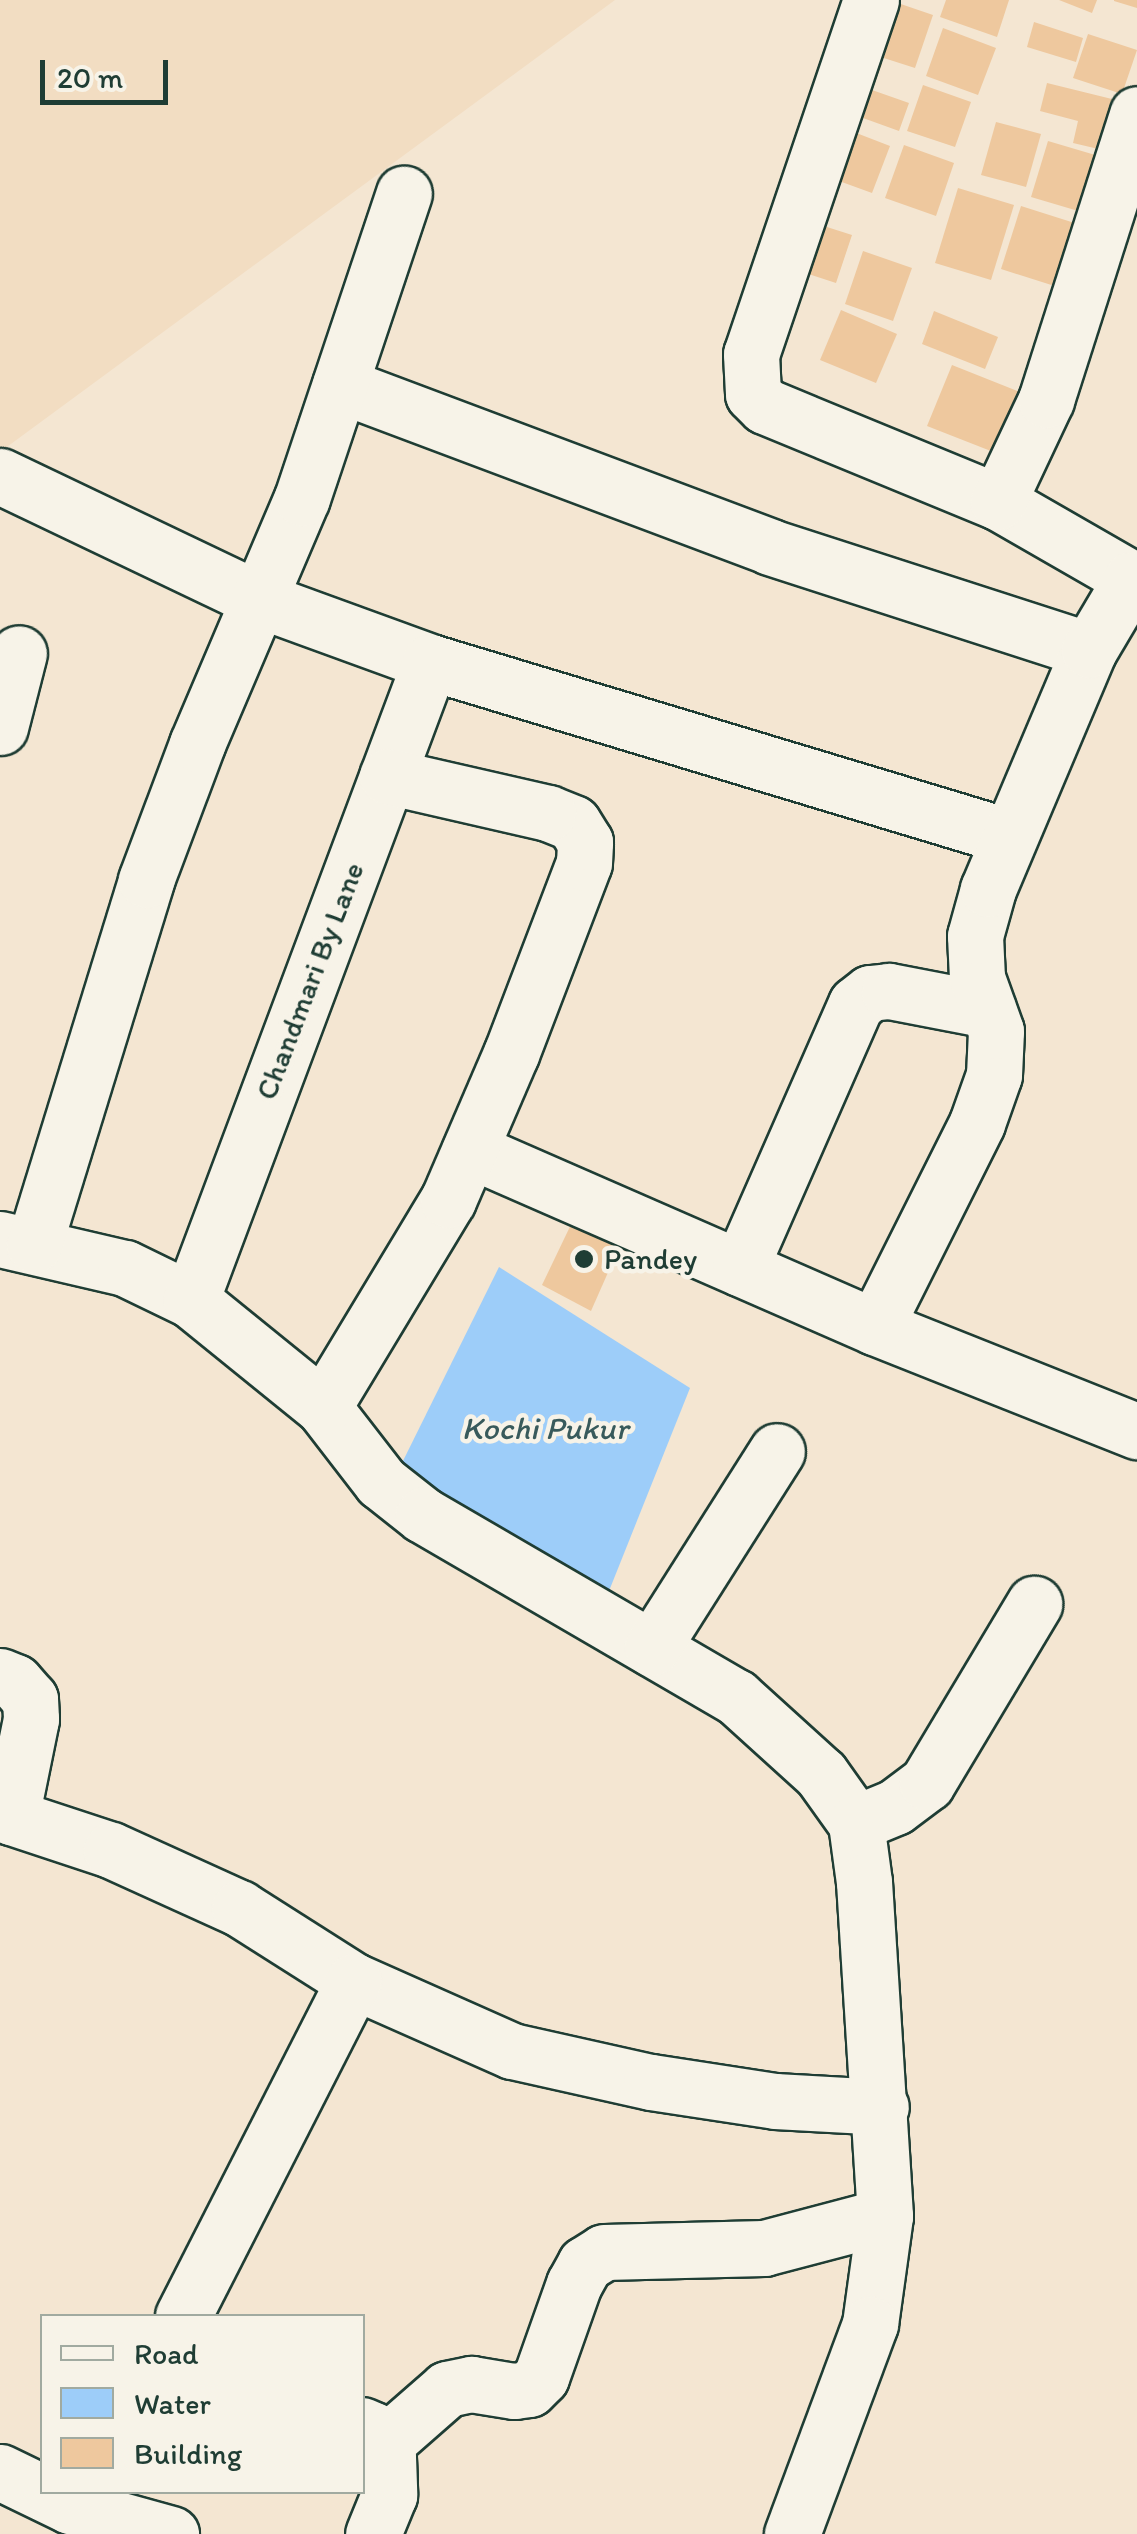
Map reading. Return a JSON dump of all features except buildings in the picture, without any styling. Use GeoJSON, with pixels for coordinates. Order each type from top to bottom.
{"type":"FeatureCollection","features":[{"type":"Feature","properties":{"kind":"street"},"geometry":{"type":"LineString","coordinates":[[871,0],[751,354],[753,394],[764,406],[998,502],[1134,581],[1089,650],[1008,836],[976,936],[977,978],[996,1031],[994,1076],[977,1123],[875,1327]]}},
{"type":"Feature","properties":{"kind":"street"},"geometry":{"type":"LineString","coordinates":[[998,502],[1052,384],[1137,114]]}},
{"type":"Feature","properties":{"kind":"street"},"geometry":{"type":"LineString","coordinates":[[404,194],[340,385],[260,600],[197,744],[17,1242],[125,1268],[190,1300],[323,1407],[382,1482],[424,1515],[736,1697],[821,1774],[856,1823],[881,2107],[885,2216],[870,2324],[792,2534]]}},
{"type":"Feature","properties":{"kind":"street"},"geometry":{"type":"LineString","coordinates":[[340,385],[770,548],[1089,650]]}},
{"type":"Feature","properties":{"kind":"street"},"geometry":{"type":"LineString","coordinates":[[0,476],[260,600],[430,662],[1008,836]]}},
{"type":"Feature","properties":{"kind":"street"},"geometry":{"type":"LineString","coordinates":[[0,726],[18,653]]}},
{"type":"Feature","properties":{"kind":"street","name":"Chandmari By Lane"},"geometry":{"type":"LineString","coordinates":[[190,1300],[430,662]]}},
{"type":"Feature","properties":{"kind":"street"},"geometry":{"type":"LineString","coordinates":[[323,1407],[400,1285],[470,1150],[584,863],[585,842],[572,824],[548,812],[387,776]]}},
{"type":"Feature","properties":{"kind":"street"},"geometry":{"type":"LineString","coordinates":[[740,1268],[856,1004],[870,993],[890,991],[988,1010]]}},
{"type":"Feature","properties":{"kind":"street"},"geometry":{"type":"LineString","coordinates":[[470,1150],[875,1327],[1137,1431]]}},
{"type":"Feature","properties":{"kind":"street"},"geometry":{"type":"LineString","coordinates":[[652,1648],[777,1451]]}},
{"type":"Feature","properties":{"kind":"street"},"geometry":{"type":"LineString","coordinates":[[856,1823],[894,1807],[927,1783],[1034,1604]]}},
{"type":"Feature","properties":{"kind":"street"},"geometry":{"type":"LineString","coordinates":[[0,1676],[14,1682],[30,1699],[31,1719],[5,1835],[111,1850],[239,1908],[354,1981],[512,2051],[669,2085],[776,2100],[881,2107]]}},
{"type":"Feature","properties":{"kind":"street"},"geometry":{"type":"LineString","coordinates":[[184,2314],[354,1981]]}},
{"type":"Feature","properties":{"kind":"street"},"geometry":{"type":"LineString","coordinates":[[373,2534],[389,2495],[388,2457],[372,2435],[446,2389],[471,2384],[514,2391],[530,2389],[541,2377],[574,2284],[585,2264],[604,2252],[764,2248],[885,2216]]}},
{"type":"Feature","properties":{"kind":"street"},"geometry":{"type":"LineString","coordinates":[[0,2472],[40,2491]]}},
{"type":"Feature","properties":{"kind":"street"},"geometry":{"type":"LineString","coordinates":[[45,2494],[70,2506],[171,2534]]}},
{"type":"Feature","properties":{"kind":"shaded area"},"geometry":{"type":"Polygon","coordinates":[[[0,0],[615,0],[0,452],[0,0]]]}},
{"type":"Feature","properties":{"kind":"water","name":"Kochi Pukur"},"geometry":{"type":"Polygon","coordinates":[[[499,1267],[690,1388],[609,1591],[398,1471],[499,1267]]]}},
{"type":"Feature","properties":{"kind":"place","name":"Pandey"},"geometry":{"type":"Point","coordinates":[584,1259]}}]}
